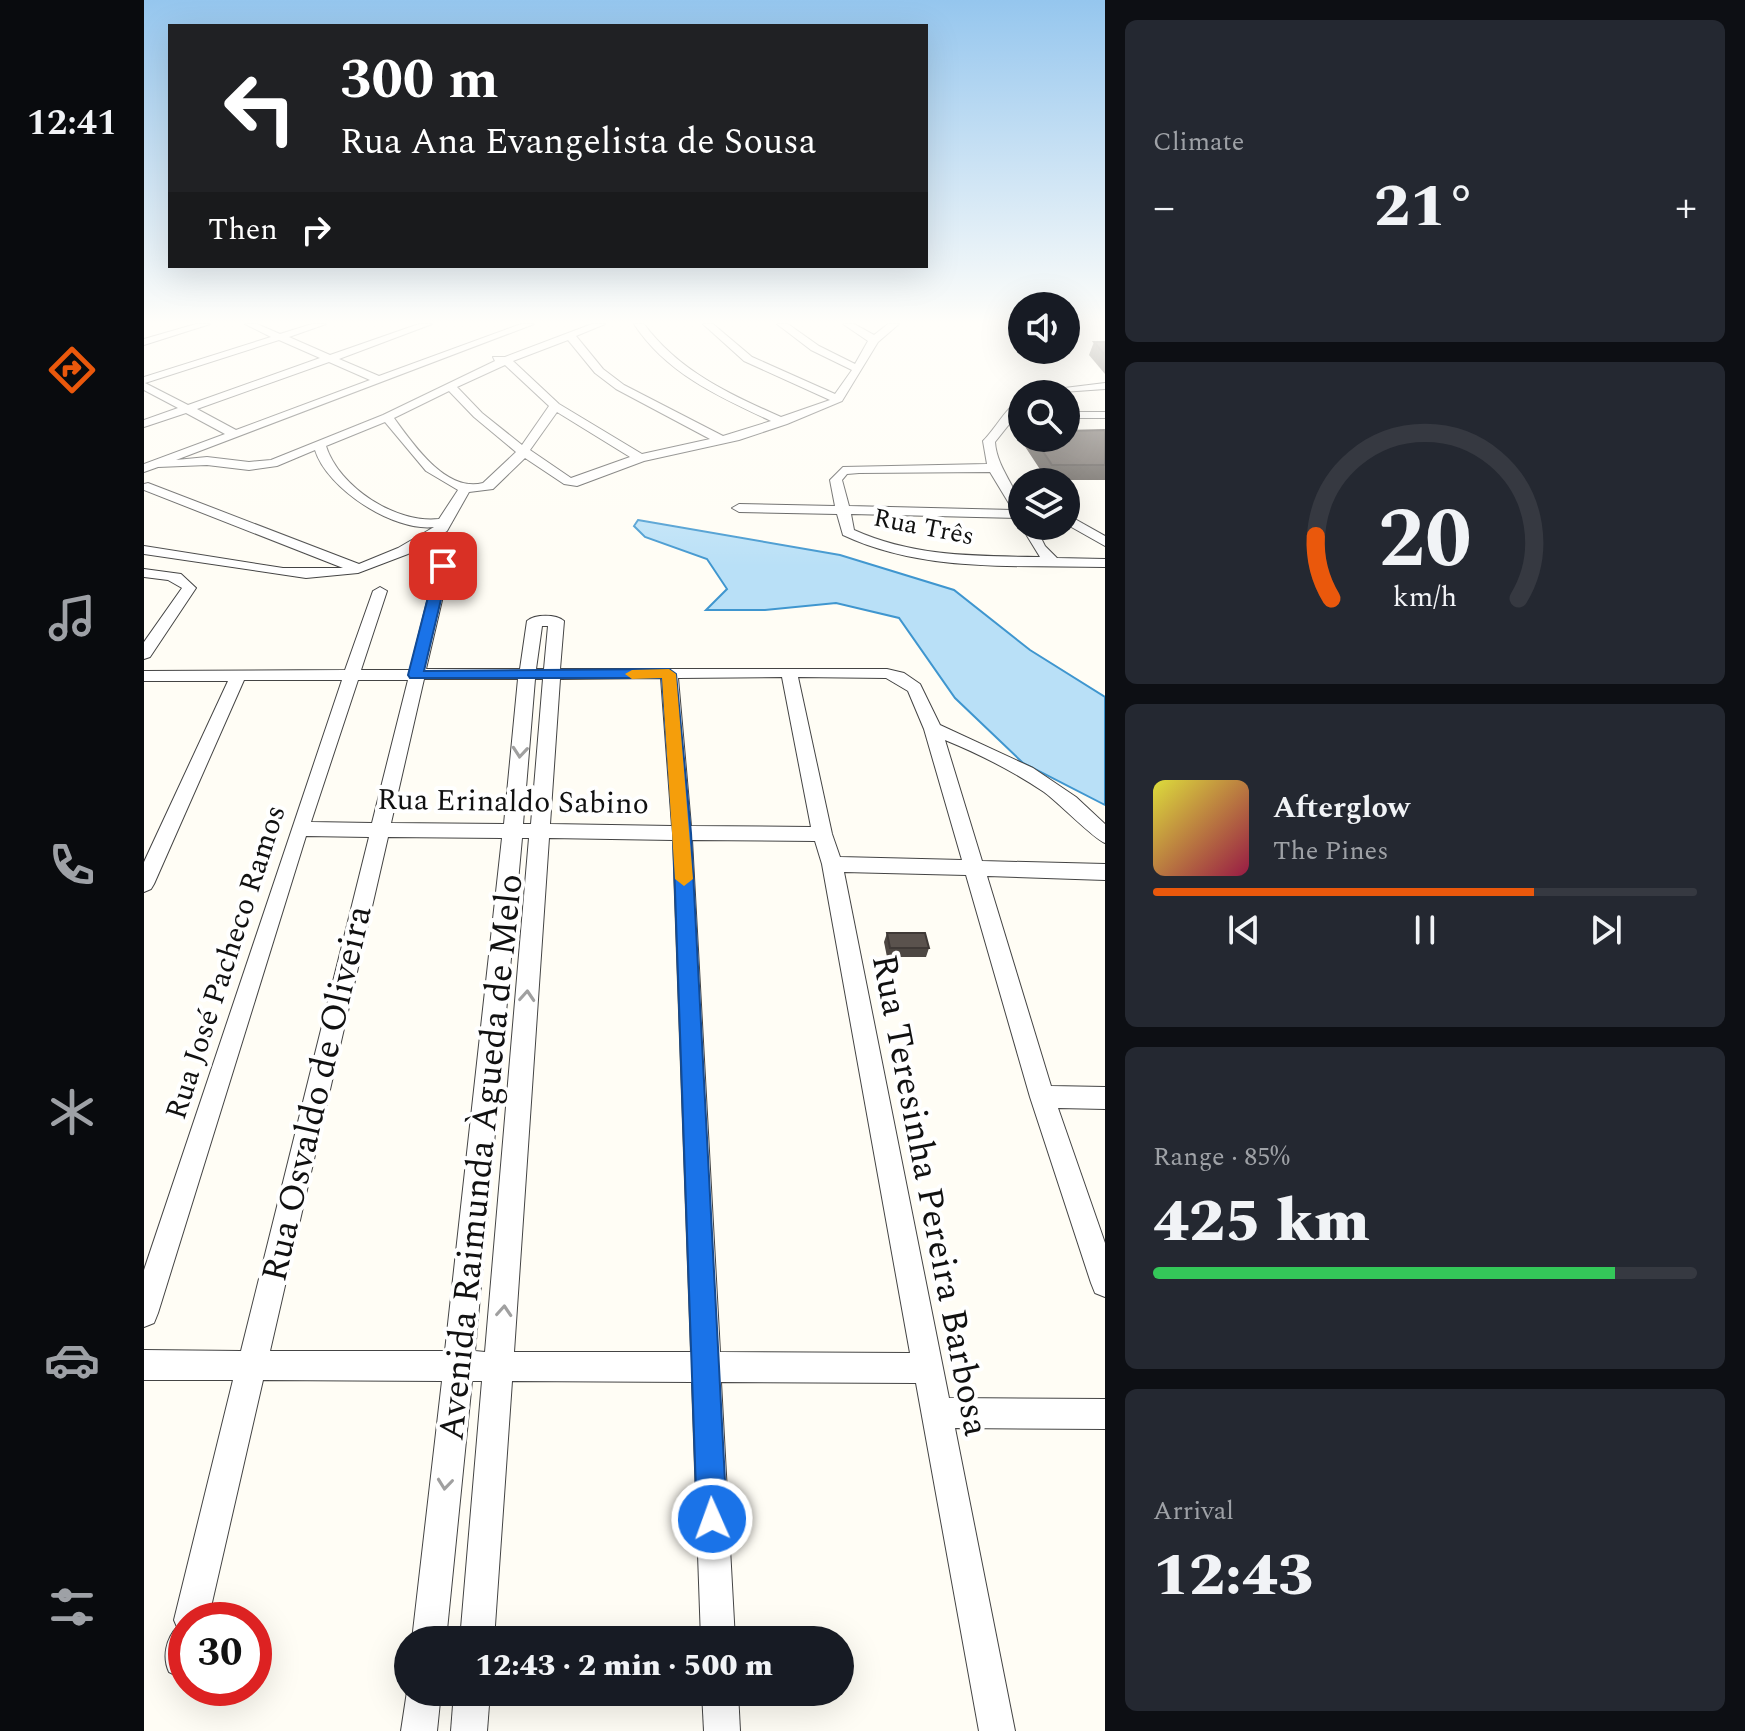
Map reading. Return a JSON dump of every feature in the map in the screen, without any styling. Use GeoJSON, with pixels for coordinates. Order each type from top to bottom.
{"type":"FeatureCollection","features":[{"type":"Feature","properties":{"kind":"street"},"geometry":{"type":"LineString","coordinates":[[179,405],[235,434]]}},
{"type":"Feature","properties":{"kind":"street"},"geometry":{"type":"LineString","coordinates":[[144,424],[199,405]]}},
{"type":"Feature","properties":{"kind":"street"},"geometry":{"type":"LineString","coordinates":[[144,468],[313,405]]}},
{"type":"Feature","properties":{"kind":"street"},"geometry":{"type":"LineString","coordinates":[[164,462],[264,465],[414,405]]}},
{"type":"Feature","properties":{"kind":"street"},"geometry":{"type":"LineString","coordinates":[[466,405],[523,452],[573,482],[640,458],[783,422],[824,405]]}},
{"type":"Feature","properties":{"kind":"street"},"geometry":{"type":"LineString","coordinates":[[654,405],[721,440]]}},
{"type":"Feature","properties":{"kind":"street"},"geometry":{"type":"LineString","coordinates":[[748,405],[783,422]]}},
{"type":"Feature","properties":{"kind":"street"},"geometry":{"type":"LineString","coordinates":[[387,417],[425,462],[457,487],[465,489],[482,488],[493,483],[523,452],[555,406],[640,458]]}},
{"type":"Feature","properties":{"kind":"street"},"geometry":{"type":"LineString","coordinates":[[1080,415],[1105,415]]}},
{"type":"Feature","properties":{"kind":"street"},"geometry":{"type":"LineString","coordinates":[[1008,426],[989,441],[994,468],[1008,490]]}},
{"type":"Feature","properties":{"kind":"street"},"geometry":{"type":"LineString","coordinates":[[319,444],[320,457],[328,468],[356,493],[375,506],[422,525]]}},
{"type":"Feature","properties":{"kind":"street"},"geometry":{"type":"LineString","coordinates":[[164,462],[146,490],[357,568]]}},
{"type":"Feature","properties":{"kind":"street","name":"Rua Três"},"geometry":{"type":"LineString","coordinates":[[994,468],[843,471],[836,480],[848,532],[880,547],[974,562],[1105,563]]}},
{"type":"Feature","properties":{"kind":"street"},"geometry":{"type":"LineString","coordinates":[[144,550],[270,569],[328,574],[357,568],[417,546],[442,528],[465,489]]}},
{"type":"Feature","properties":{"kind":"street"},"geometry":{"type":"LineString","coordinates":[[739,508],[1008,511]]}},
{"type":"Feature","properties":{"kind":"street"},"geometry":{"type":"LineString","coordinates":[[397,553],[403,536],[422,525],[443,522]]}},
{"type":"Feature","properties":{"kind":"street"},"geometry":{"type":"LineString","coordinates":[[1080,527],[1105,542]]}},
{"type":"Feature","properties":{"kind":"street"},"geometry":{"type":"LineString","coordinates":[[1035,540],[1052,561]]}},
{"type":"Feature","properties":{"kind":"street","name":"Rua Osvaldo de Oliveira"},"geometry":{"type":"LineString","coordinates":[[195,1602],[443,566]]}},
{"type":"Feature","properties":{"kind":"street"},"geometry":{"type":"LineString","coordinates":[[144,573],[177,578],[189,588],[144,654]]}},
{"type":"Feature","properties":{"kind":"street","name":"Rua José Pacheco Ramos"},"geometry":{"type":"LineString","coordinates":[[144,1313],[299,829],[380,591]]}},
{"type":"Feature","properties":{"kind":"street"},"geometry":{"type":"LineString","coordinates":[[144,676],[873,672],[895,673],[903,677],[915,687],[933,729],[1042,1097],[1105,1283]]}},
{"type":"Feature","properties":{"kind":"street","name":"Rua Teresinha Pereira Barbosa"},"geometry":{"type":"LineString","coordinates":[[789,673],[822,834],[832,864],[997,1731]]}},
{"type":"Feature","properties":{"kind":"street","name":"Avenida Raimunda Àgueda de Melo"},"geometry":{"type":"LineString","coordinates":[[430,1626],[493,1043],[512,830],[538,674]]}},
{"type":"Feature","properties":{"kind":"street","name":"Avenida Raimunda Àgueda de Melo"},"geometry":{"type":"LineString","coordinates":[[478,1626],[539,830],[538,674]]}},
{"type":"Feature","properties":{"kind":"street"},"geometry":{"type":"LineString","coordinates":[[669,674],[682,833],[717,1626]]}},
{"type":"Feature","properties":{"kind":"street"},"geometry":{"type":"LineString","coordinates":[[144,884],[238,676]]}},
{"type":"Feature","properties":{"kind":"street"},"geometry":{"type":"LineString","coordinates":[[933,729],[972,743],[1023,772],[1094,822],[1105,836]]}},
{"type":"Feature","properties":{"kind":"street","name":"Rua Erinaldo Sabino"},"geometry":{"type":"LineString","coordinates":[[299,829],[822,834]]}},
{"type":"Feature","properties":{"kind":"street"},"geometry":{"type":"LineString","coordinates":[[832,864],[973,871],[1105,872]]}},
{"type":"Feature","properties":{"kind":"street"},"geometry":{"type":"LineString","coordinates":[[493,1043],[524,1042]]}},
{"type":"Feature","properties":{"kind":"street"},"geometry":{"type":"LineString","coordinates":[[1042,1097],[1105,1098]]}},
{"type":"Feature","properties":{"kind":"street"},"geometry":{"type":"LineString","coordinates":[[144,1365],[929,1368]]}},
{"type":"Feature","properties":{"kind":"street"},"geometry":{"type":"LineString","coordinates":[[938,1413],[1105,1414]]}},
{"type":"Feature","properties":{"kind":"street"},"geometry":{"type":"LineString","coordinates":[[419,1731],[422,1706]]}},
{"type":"Feature","properties":{"kind":"street"},"geometry":{"type":"LineString","coordinates":[[469,1731],[471,1706]]}},
{"type":"Feature","properties":{"kind":"street"},"geometry":{"type":"LineString","coordinates":[[721,1706],[722,1731]]}},
{"type":"Feature","properties":{"kind":"water"},"geometry":{"type":"Polygon","coordinates":[[[638,520],[840,555],[954,590],[1030,650],[1105,697],[1105,805],[1023,763],[955,698],[899,618],[836,603],[765,610],[706,610],[727,589],[707,559],[645,537],[634,526],[638,520]]]}},
{"type":"Feature","properties":{"kind":"building"},"geometry":{"type":"Polygon","coordinates":[[[1105,430],[1105,465],[1052,465],[1043,452],[1080,452],[1080,431],[1105,430]]]}},
{"type":"Feature","properties":{"kind":"building"},"geometry":{"type":"Polygon","coordinates":[[[887,933],[925,933],[929,948],[890,948],[887,933]]]}},
{"type":"Feature","properties":{"kind":"slow traffic"},"geometry":{"type":"LineString","coordinates":[[632,674],[669,674],[684,879]]}},
{"type":"Feature","properties":{"kind":"route"},"geometry":{"type":"LineString","coordinates":[[443,566],[415,675],[669,674],[682,833],[712,1519]]}}]}
